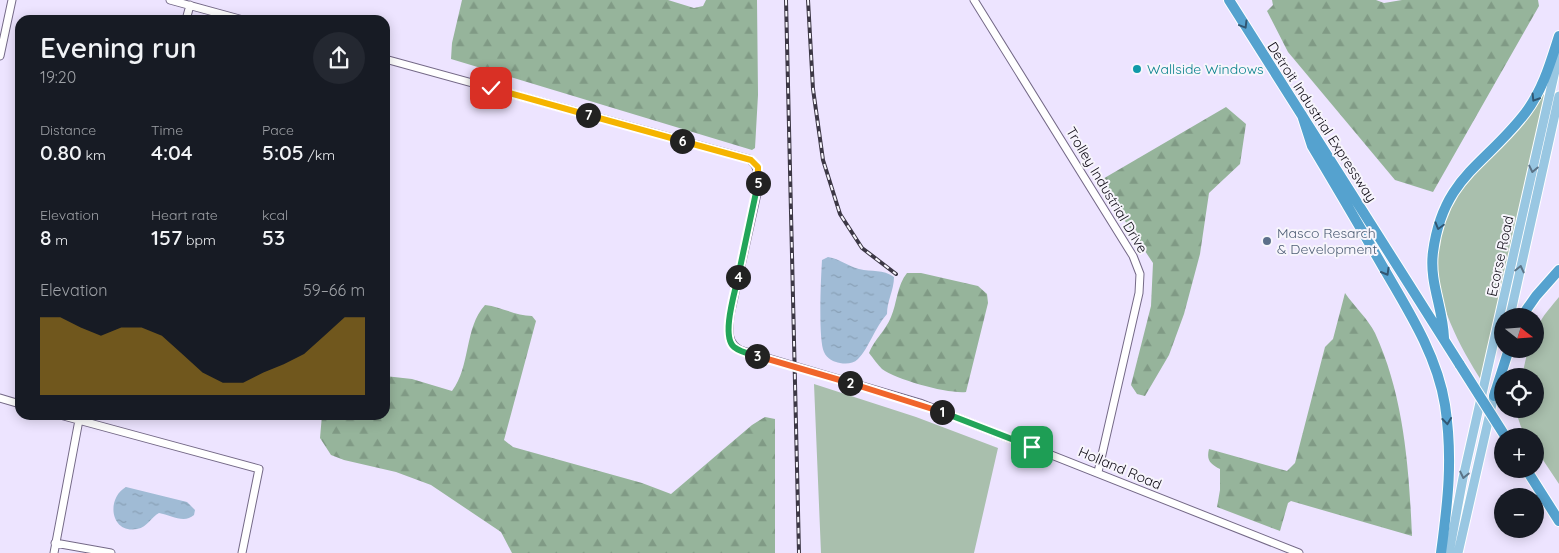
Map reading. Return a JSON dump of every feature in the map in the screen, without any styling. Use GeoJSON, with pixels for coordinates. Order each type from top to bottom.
{"type":"FeatureCollection","features":[{"type":"Feature","properties":{"kind":"highway","name":"Detroit Industrial Expressway"},"geometry":{"type":"LineString","coordinates":[[1229,0],[1500,428]]}},
{"type":"Feature","properties":{"kind":"highway"},"geometry":{"type":"LineString","coordinates":[[1444,338],[1443,322],[1435,295],[1432,275],[1433,253],[1443,214],[1461,181],[1524,114],[1536,98],[1544,81],[1559,36]]}},
{"type":"Feature","properties":{"kind":"highway"},"geometry":{"type":"LineString","coordinates":[[1302,115],[1312,146],[1420,331],[1434,366],[1445,404],[1449,442],[1450,486],[1441,553]]}},
{"type":"Feature","properties":{"kind":"highway"},"geometry":{"type":"LineString","coordinates":[[1528,308],[1559,270]]}},
{"type":"Feature","properties":{"kind":"highway"},"geometry":{"type":"LineString","coordinates":[[1532,478],[1559,521]]}},
{"type":"Feature","properties":{"kind":"main road","name":"Ecorse Road"},"geometry":{"type":"LineString","coordinates":[[1449,553],[1463,478],[1559,53]]}},
{"type":"Feature","properties":{"kind":"main road","name":"Ecorse Road"},"geometry":{"type":"LineString","coordinates":[[1512,308],[1559,96]]}},
{"type":"Feature","properties":{"kind":"main road"},"geometry":{"type":"LineString","coordinates":[[1458,553],[1494,396]]}},
{"type":"Feature","properties":{"kind":"street"},"geometry":{"type":"LineString","coordinates":[[0,56],[12,0]]}},
{"type":"Feature","properties":{"kind":"street"},"geometry":{"type":"LineString","coordinates":[[170,0],[225,15]]}},
{"type":"Feature","properties":{"kind":"street","name":"Trolley Industrial Drive"},"geometry":{"type":"LineString","coordinates":[[974,0],[1134,256],[1139,268],[1139,293],[1098,472]]}},
{"type":"Feature","properties":{"kind":"street"},"geometry":{"type":"LineString","coordinates":[[187,15],[190,5]]}},
{"type":"Feature","properties":{"kind":"street","name":"Holland Road"},"geometry":{"type":"LineString","coordinates":[[390,60],[751,160],[758,167],[758,189],[730,315],[730,341],[733,346],[749,354],[920,403],[1299,553]]}},
{"type":"Feature","properties":{"kind":"street"},"geometry":{"type":"LineString","coordinates":[[0,398],[15,402]]}},
{"type":"Feature","properties":{"kind":"street"},"geometry":{"type":"LineString","coordinates":[[54,553],[79,420],[259,469],[242,553]]}},
{"type":"Feature","properties":{"kind":"street"},"geometry":{"type":"LineString","coordinates":[[55,544],[111,553]]}},
{"type":"Feature","properties":{"kind":"green space"},"geometry":{"type":"Polygon","coordinates":[[[462,0],[668,0],[694,8],[703,6],[706,0],[757,0],[758,95],[755,148],[752,150],[451,59],[452,43],[462,0]]]}},
{"type":"Feature","properties":{"kind":"green space"},"geometry":{"type":"Polygon","coordinates":[[[1272,0],[1376,0],[1384,3],[1402,0],[1538,0],[1539,6],[1433,192],[1395,180],[1288,52],[1267,11],[1273,5],[1272,0]]]}},
{"type":"Feature","properties":{"kind":"green space"},"geometry":{"type":"Polygon","coordinates":[[[1543,94],[1545,95],[1499,308],[1494,308],[1494,332],[1483,383],[1456,336],[1446,312],[1440,288],[1437,263],[1439,238],[1447,213],[1462,188],[1487,158],[1534,109],[1543,94]]]}},
{"type":"Feature","properties":{"kind":"green space"},"geometry":{"type":"Polygon","coordinates":[[[1226,107],[1246,124],[1240,164],[1209,193],[1200,254],[1184,314],[1169,355],[1145,396],[1137,394],[1131,385],[1151,306],[1153,263],[1117,209],[1101,180],[1226,107]]]}},
{"type":"Feature","properties":{"kind":"green space"},"geometry":{"type":"Polygon","coordinates":[[[907,273],[921,273],[978,286],[987,294],[988,303],[966,392],[935,389],[899,378],[882,369],[869,353],[889,322],[901,283],[907,273]]]}},
{"type":"Feature","properties":{"kind":"green space"},"geometry":{"type":"Polygon","coordinates":[[[1345,293],[1375,333],[1393,382],[1407,458],[1412,536],[1291,501],[1288,503],[1280,531],[1217,507],[1220,490],[1220,469],[1210,462],[1208,456],[1209,449],[1287,471],[1295,463],[1325,347],[1333,339],[1345,293]]]}},
{"type":"Feature","properties":{"kind":"green space"},"geometry":{"type":"Polygon","coordinates":[[[1559,297],[1559,484],[1544,462],[1544,428],[1522,428],[1518,418],[1544,418],[1544,368],[1524,368],[1526,358],[1544,358],[1544,315],[1559,297]]]}},
{"type":"Feature","properties":{"kind":"green space"},"geometry":{"type":"Polygon","coordinates":[[[485,305],[520,315],[532,316],[536,321],[504,440],[513,447],[642,483],[671,494],[752,425],[765,417],[775,419],[775,553],[512,553],[501,532],[431,485],[396,472],[344,460],[331,455],[320,438],[322,420],[390,420],[390,377],[412,379],[452,391],[462,370],[470,336],[478,314],[485,305]]]}},
{"type":"Feature","properties":{"kind":"green space"},"geometry":{"type":"Polygon","coordinates":[[[814,384],[916,417],[998,448],[974,553],[821,553],[814,384]]]}},
{"type":"Feature","properties":{"kind":"water"},"geometry":{"type":"Polygon","coordinates":[[[828,257],[859,269],[882,272],[894,277],[887,314],[862,354],[856,361],[849,363],[831,360],[825,354],[822,345],[820,307],[822,260],[828,257]]]}},
{"type":"Feature","properties":{"kind":"water"},"geometry":{"type":"Polygon","coordinates":[[[126,487],[187,502],[195,510],[194,515],[190,518],[182,519],[159,513],[141,528],[128,529],[116,521],[114,514],[115,499],[126,487]]]}},
{"type":"Feature","properties":{"kind":"railway"},"geometry":{"type":"LineString","coordinates":[[786,0],[799,553]]}},
{"type":"Feature","properties":{"kind":"railway"},"geometry":{"type":"LineString","coordinates":[[808,0],[813,89],[823,160],[840,214],[862,248],[896,274]]}},
{"type":"Feature","properties":{"kind":"place","name":"Wallside Windows"},"geometry":{"type":"Point","coordinates":[1137,69]}},
{"type":"Feature","properties":{"kind":"place","name":"Masco Resarch & Development"},"geometry":{"type":"Point","coordinates":[1267,241]}},
{"type":"Feature","properties":{"kind":"route"},"geometry":{"type":"LineString","coordinates":[[491,88],[751,160],[758,167],[758,189],[730,315],[728,330],[733,346],[749,354],[920,403],[1032,447]]}}]}
